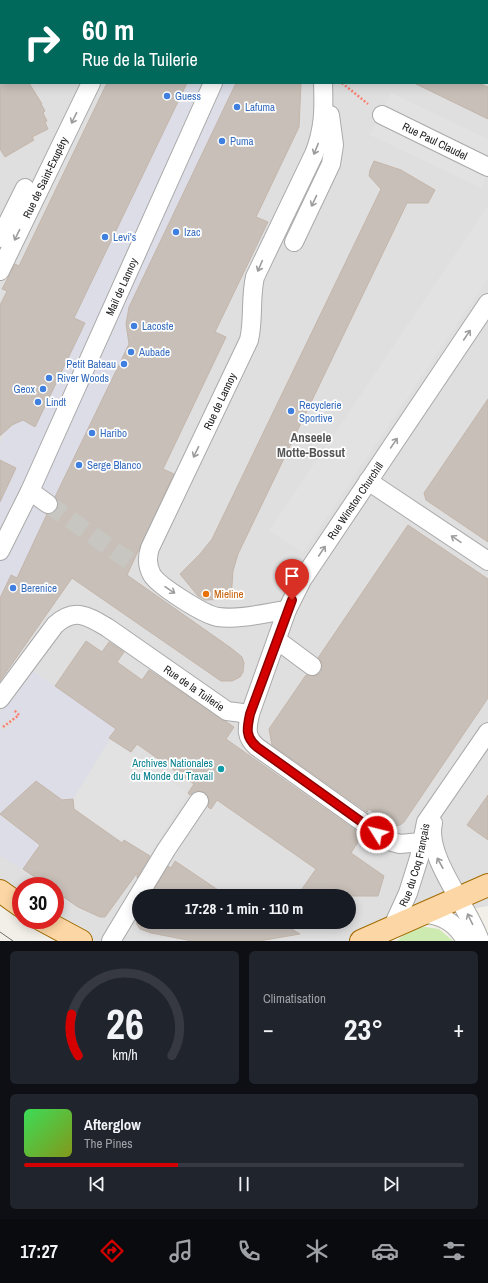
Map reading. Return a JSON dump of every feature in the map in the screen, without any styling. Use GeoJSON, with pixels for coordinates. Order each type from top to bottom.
{"type":"FeatureCollection","features":[{"type":"Feature","properties":{"kind":"main road"},"geometry":{"type":"LineString","coordinates":[[379,935],[421,914],[488,885]]}},
{"type":"Feature","properties":{"kind":"main road"},"geometry":{"type":"LineString","coordinates":[[0,892],[12,900]]}},
{"type":"Feature","properties":{"kind":"main road"},"geometry":{"type":"LineString","coordinates":[[51,929],[81,941]]}},
{"type":"Feature","properties":{"kind":"street","name":"Rue de Saint-Exupéry"},"geometry":{"type":"LineString","coordinates":[[0,271],[90,84]]}},
{"type":"Feature","properties":{"kind":"street","name":"Mail de Lannoy"},"geometry":{"type":"LineString","coordinates":[[0,551],[30,491],[213,84]]}},
{"type":"Feature","properties":{"kind":"street"},"geometry":{"type":"LineString","coordinates":[[294,242],[327,173],[333,156],[333,132],[323,84]]}},
{"type":"Feature","properties":{"kind":"street","name":"Rue de Lannoy"},"geometry":{"type":"LineString","coordinates":[[287,610],[225,617],[212,616],[199,610],[163,586],[142,568],[148,559],[150,548],[249,340],[252,326],[252,291],[255,277],[314,154],[322,134],[325,114],[323,84]]}},
{"type":"Feature","properties":{"kind":"street","name":"Rue Paul Claudel"},"geometry":{"type":"LineString","coordinates":[[382,115],[488,167]]}},
{"type":"Feature","properties":{"kind":"street"},"geometry":{"type":"LineString","coordinates":[[0,238],[25,188]]}},
{"type":"Feature","properties":{"kind":"street","name":"Rue Winston Churchill"},"geometry":{"type":"LineString","coordinates":[[250,714],[287,610],[302,580],[488,303]]}},
{"type":"Feature","properties":{"kind":"street"},"geometry":{"type":"LineString","coordinates":[[368,481],[488,561]]}},
{"type":"Feature","properties":{"kind":"street"},"geometry":{"type":"LineString","coordinates":[[30,491],[48,504]]}},
{"type":"Feature","properties":{"kind":"street","name":"Rue de la Tuilerie"},"geometry":{"type":"LineString","coordinates":[[0,699],[49,632],[66,617],[78,614],[92,618],[108,628],[227,711],[250,714]]}},
{"type":"Feature","properties":{"kind":"street"},"geometry":{"type":"LineString","coordinates":[[277,640],[312,666]]}},
{"type":"Feature","properties":{"kind":"street"},"geometry":{"type":"LineString","coordinates":[[250,714],[247,734],[250,741],[257,747],[389,841],[400,844],[421,842]]}},
{"type":"Feature","properties":{"kind":"street","name":"Rue du Coq Français"},"geometry":{"type":"LineString","coordinates":[[379,935],[408,893],[419,858],[426,822],[488,732]]}},
{"type":"Feature","properties":{"kind":"street"},"geometry":{"type":"LineString","coordinates":[[111,941],[166,850],[200,802]]}},
{"type":"Feature","properties":{"kind":"street","name":"Rue du Coq Français"},"geometry":{"type":"LineString","coordinates":[[437,805],[432,827],[433,847],[480,941]]}},
{"type":"Feature","properties":{"kind":"street"},"geometry":{"type":"LineString","coordinates":[[421,914],[436,915],[448,920],[456,927],[466,941]]}},
{"type":"Feature","properties":{"kind":"path"},"geometry":{"type":"LineString","coordinates":[[343,84],[382,115]]}},
{"type":"Feature","properties":{"kind":"path"},"geometry":{"type":"LineString","coordinates":[[3,727],[12,720]]}},
{"type":"Feature","properties":{"kind":"shaded area"},"geometry":{"type":"Polygon","coordinates":[[[0,84],[488,84],[488,906],[455,912],[364,941],[65,941],[59,929],[64,929],[64,877],[12,877],[12,906],[0,898],[0,84]]]}},
{"type":"Feature","properties":{"kind":"shaded area"},"geometry":{"type":"Polygon","coordinates":[[[187,84],[236,84],[129,307],[126,324],[129,344],[17,578],[0,598],[0,498],[2,499],[16,468],[0,460],[0,444],[6,431],[16,423],[23,420],[35,427],[85,323],[74,318],[187,84]]]}},
{"type":"Feature","properties":{"kind":"shaded area"},"geometry":{"type":"Polygon","coordinates":[[[391,93],[488,139],[488,173],[481,188],[370,135],[391,93]]]}},
{"type":"Feature","properties":{"kind":"shaded area"},"geometry":{"type":"Polygon","coordinates":[[[488,205],[488,278],[303,553],[269,531],[488,205]]]}},
{"type":"Feature","properties":{"kind":"shaded area"},"geometry":{"type":"Polygon","coordinates":[[[33,671],[116,729],[73,799],[62,800],[36,782],[0,814],[0,727],[4,731],[15,722],[12,717],[0,726],[0,712],[15,696],[33,671]]]}},
{"type":"Feature","properties":{"kind":"shaded area"},"geometry":{"type":"Polygon","coordinates":[[[110,739],[188,793],[149,855],[99,827],[74,809],[73,799],[110,739]]]}},
{"type":"Feature","properties":{"kind":"shaded area"},"geometry":{"type":"Polygon","coordinates":[[[0,816],[37,841],[39,851],[35,851],[23,869],[0,856],[0,816]]]}},
{"type":"Feature","properties":{"kind":"green space"},"geometry":{"type":"Polygon","coordinates":[[[425,927],[439,929],[453,941],[397,941],[410,931],[425,927]]]}},
{"type":"Feature","properties":{"kind":"building"},"geometry":{"type":"Polygon","coordinates":[[[0,84],[30,84],[45,111],[43,113],[47,121],[45,122],[48,129],[32,137],[34,140],[5,157],[0,149],[0,84]]]}},
{"type":"Feature","properties":{"kind":"building"},"geometry":{"type":"Polygon","coordinates":[[[107,84],[187,84],[74,318],[85,323],[35,427],[23,420],[12,425],[0,436],[0,305],[7,291],[2,289],[15,264],[19,266],[107,84]]]}},
{"type":"Feature","properties":{"kind":"building"},"geometry":{"type":"Polygon","coordinates":[[[236,84],[301,84],[299,127],[256,217],[268,222],[215,332],[226,337],[163,469],[174,474],[127,575],[242,657],[244,663],[243,672],[240,677],[232,681],[221,681],[72,578],[0,681],[0,598],[11,575],[17,578],[47,514],[53,513],[57,510],[58,505],[55,497],[129,344],[126,324],[129,307],[236,84]]]}},
{"type":"Feature","properties":{"kind":"building"},"geometry":{"type":"Polygon","coordinates":[[[416,84],[481,84],[488,87],[488,119],[416,84]]]}},
{"type":"Feature","properties":{"kind":"building"},"geometry":{"type":"Polygon","coordinates":[[[374,161],[401,170],[435,190],[428,203],[407,203],[238,554],[233,571],[231,599],[205,600],[198,596],[180,574],[200,554],[212,539],[381,189],[369,176],[374,161]]]}},
{"type":"Feature","properties":{"kind":"building"},"geometry":{"type":"Polygon","coordinates":[[[488,399],[488,542],[426,500],[424,493],[488,399]]]}},
{"type":"Feature","properties":{"kind":"building"},"geometry":{"type":"Polygon","coordinates":[[[0,460],[16,468],[0,502],[0,460]]]}},
{"type":"Feature","properties":{"kind":"building"},"geometry":{"type":"Polygon","coordinates":[[[408,525],[488,579],[488,698],[404,822],[400,825],[394,826],[369,809],[367,812],[272,745],[269,729],[306,675],[316,676],[321,672],[322,662],[318,658],[408,525]]]}},
{"type":"Feature","properties":{"kind":"building","name":"Archives Nationales du Monde du Travail"},"geometry":{"type":"Polygon","coordinates":[[[86,641],[102,652],[109,642],[124,652],[117,662],[142,680],[149,670],[234,727],[226,739],[355,830],[358,842],[351,853],[384,876],[378,896],[356,896],[356,889],[302,889],[316,869],[217,800],[211,809],[208,807],[209,801],[205,793],[199,791],[190,795],[188,793],[194,784],[137,744],[131,752],[109,738],[116,729],[55,686],[86,641]]]}},
{"type":"Feature","properties":{"kind":"building"},"geometry":{"type":"Polygon","coordinates":[[[36,781],[62,800],[73,799],[74,809],[122,843],[124,840],[150,856],[137,878],[137,873],[105,917],[100,917],[78,907],[64,897],[64,877],[35,877],[23,869],[40,845],[0,814],[36,781]]]}},
{"type":"Feature","properties":{"kind":"building"},"geometry":{"type":"Polygon","coordinates":[[[488,795],[488,840],[467,825],[488,795]]]}},
{"type":"Feature","properties":{"kind":"building"},"geometry":{"type":"Polygon","coordinates":[[[175,861],[217,889],[154,889],[168,866],[171,868],[175,861]]]}},
{"type":"Feature","properties":{"kind":"building"},"geometry":{"type":"Polygon","coordinates":[[[140,929],[292,929],[300,934],[259,941],[192,941],[151,933],[140,929]]]}},
{"type":"Feature","properties":{"kind":"tunnel"},"geometry":{"type":"LineString","coordinates":[[48,504],[135,565]]}},
{"type":"Feature","properties":{"kind":"tram line"},"geometry":{"type":"LineString","coordinates":[[0,932],[13,941]]}},
{"type":"Feature","properties":{"kind":"place","name":"Guess"},"geometry":{"type":"Point","coordinates":[167,96]}},
{"type":"Feature","properties":{"kind":"place","name":"Lafuma"},"geometry":{"type":"Point","coordinates":[237,107]}},
{"type":"Feature","properties":{"kind":"place","name":"Puma"},"geometry":{"type":"Point","coordinates":[222,141]}},
{"type":"Feature","properties":{"kind":"place","name":"Izac"},"geometry":{"type":"Point","coordinates":[176,232]}},
{"type":"Feature","properties":{"kind":"place","name":"Levi's"},"geometry":{"type":"Point","coordinates":[105,237]}},
{"type":"Feature","properties":{"kind":"place","name":"Lacoste"},"geometry":{"type":"Point","coordinates":[134,326]}},
{"type":"Feature","properties":{"kind":"place","name":"Aubade"},"geometry":{"type":"Point","coordinates":[131,352]}},
{"type":"Feature","properties":{"kind":"place","name":"Petit Bateau"},"geometry":{"type":"Point","coordinates":[124,364]}},
{"type":"Feature","properties":{"kind":"place","name":"River Woods"},"geometry":{"type":"Point","coordinates":[49,378]}},
{"type":"Feature","properties":{"kind":"place","name":"Geox"},"geometry":{"type":"Point","coordinates":[43,389]}},
{"type":"Feature","properties":{"kind":"place","name":"Lindt"},"geometry":{"type":"Point","coordinates":[38,402]}},
{"type":"Feature","properties":{"kind":"place","name":"Recyclerie Sportive"},"geometry":{"type":"Point","coordinates":[291,411]}},
{"type":"Feature","properties":{"kind":"place","name":"Haribo"},"geometry":{"type":"Point","coordinates":[92,433]}},
{"type":"Feature","properties":{"kind":"place","name":"Serge Blanco"},"geometry":{"type":"Point","coordinates":[79,465]}},
{"type":"Feature","properties":{"kind":"place","name":"Berenice"},"geometry":{"type":"Point","coordinates":[13,588]}},
{"type":"Feature","properties":{"kind":"place","name":"Mieline"},"geometry":{"type":"Point","coordinates":[206,594]}},
{"type":"Feature","properties":{"kind":"place","name":"Archives Nationales du Monde du Travail"},"geometry":{"type":"Point","coordinates":[221,769]}},
{"type":"Feature","properties":{"kind":"district","name":"Anseele Motte-Bossut"},"geometry":{"type":"Point","coordinates":[311,444]}},
{"type":"Feature","properties":{"kind":"route"},"geometry":{"type":"LineString","coordinates":[[292,600],[287,610],[250,714],[247,729],[248,738],[257,747],[377,833]]}}]}
